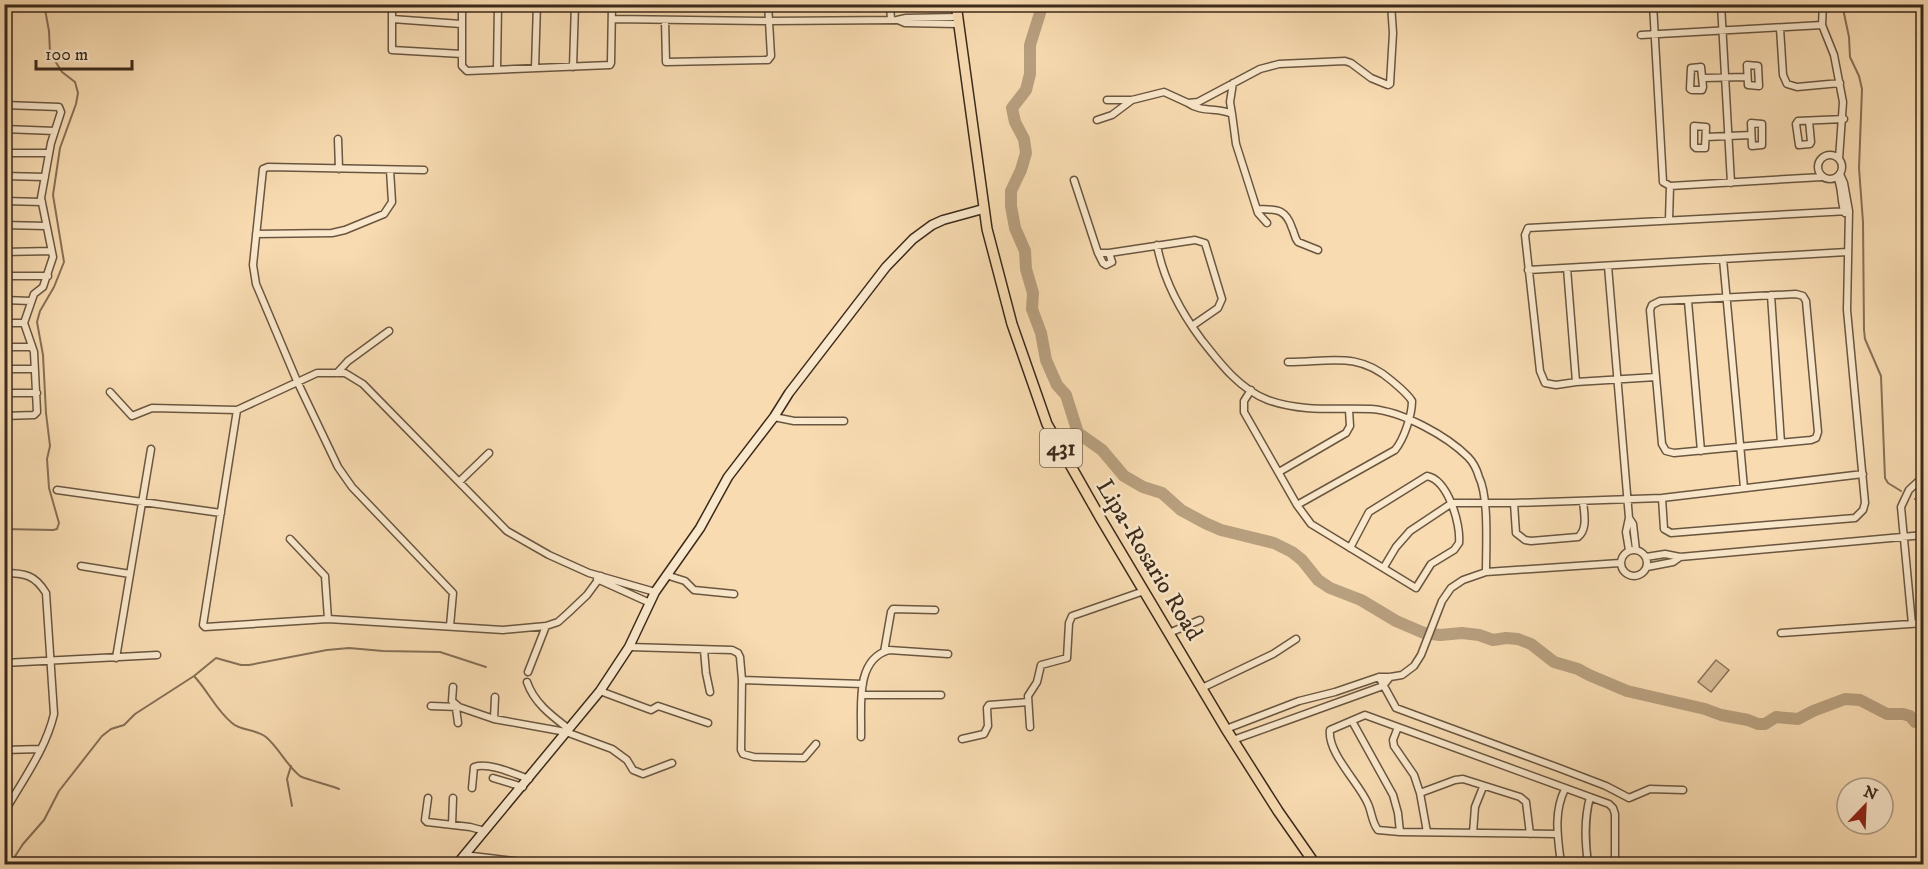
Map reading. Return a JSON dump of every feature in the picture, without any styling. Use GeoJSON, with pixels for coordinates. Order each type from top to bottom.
{"type":"FeatureCollection","features":[{"type":"Feature","properties":{"kind":"main road","name":"Lipa-Rosario Road"},"geometry":{"type":"LineString","coordinates":[[956,4],[987,229],[1012,324],[1047,424],[1226,729],[1315,864]]}},
{"type":"Feature","properties":{"kind":"street"},"geometry":{"type":"LineString","coordinates":[[392,4],[391,47],[393,51],[462,54]]}},
{"type":"Feature","properties":{"kind":"street"},"geometry":{"type":"LineString","coordinates":[[462,4],[462,68],[465,70],[611,64],[612,4]]}},
{"type":"Feature","properties":{"kind":"street"},"geometry":{"type":"LineString","coordinates":[[497,69],[498,4]]}},
{"type":"Feature","properties":{"kind":"street"},"geometry":{"type":"LineString","coordinates":[[535,68],[537,4]]}},
{"type":"Feature","properties":{"kind":"street"},"geometry":{"type":"LineString","coordinates":[[573,67],[575,4]]}},
{"type":"Feature","properties":{"kind":"street"},"geometry":{"type":"LineString","coordinates":[[665,20],[665,59],[667,62],[768,60],[771,56],[768,4]]}},
{"type":"Feature","properties":{"kind":"street"},"geometry":{"type":"LineString","coordinates":[[890,4],[894,20]]}},
{"type":"Feature","properties":{"kind":"street"},"geometry":{"type":"LineString","coordinates":[[1188,103],[1198,102],[1260,69],[1279,64],[1345,61],[1371,78],[1383,84],[1390,84],[1393,33],[1391,4]]}},
{"type":"Feature","properties":{"kind":"street"},"geometry":{"type":"LineString","coordinates":[[1653,4],[1661,179],[1666,185],[1822,177],[1830,180],[1838,176]]}},
{"type":"Feature","properties":{"kind":"street"},"geometry":{"type":"LineString","coordinates":[[1721,4],[1731,183]]}},
{"type":"Feature","properties":{"kind":"street"},"geometry":{"type":"LineString","coordinates":[[1662,498],[1664,529],[1671,533],[1855,518],[1863,510],[1865,503],[1863,474],[1847,310],[1847,213],[1838,176],[1842,166],[1839,159],[1844,119],[1834,55],[1822,25],[1823,4]]}},
{"type":"Feature","properties":{"kind":"street"},"geometry":{"type":"LineString","coordinates":[[612,19],[769,21],[906,18],[958,20]]}},
{"type":"Feature","properties":{"kind":"street"},"geometry":{"type":"LineString","coordinates":[[392,19],[461,24]]}},
{"type":"Feature","properties":{"kind":"street"},"geometry":{"type":"LineString","coordinates":[[1641,35],[1822,25]]}},
{"type":"Feature","properties":{"kind":"street"},"geometry":{"type":"LineString","coordinates":[[1780,28],[1783,75],[1787,84],[1797,87],[1840,83]]}},
{"type":"Feature","properties":{"kind":"street"},"geometry":{"type":"LineString","coordinates":[[1703,78],[1747,76]]}},
{"type":"Feature","properties":{"kind":"street"},"geometry":{"type":"LineString","coordinates":[[1233,83],[1230,102],[1236,144],[1258,213],[1267,223]]}},
{"type":"Feature","properties":{"kind":"street"},"geometry":{"type":"LineString","coordinates":[[1107,100],[1132,100],[1164,92],[1203,110],[1226,111],[1232,114]]}},
{"type":"Feature","properties":{"kind":"street"},"geometry":{"type":"LineString","coordinates":[[1097,120],[1112,115],[1132,100]]}},
{"type":"Feature","properties":{"kind":"street"},"geometry":{"type":"LineString","coordinates":[[4,105],[59,107],[61,112],[49,153],[42,202],[53,257],[43,288],[35,292],[24,323],[32,347],[38,410],[36,414],[4,416]]}},
{"type":"Feature","properties":{"kind":"street"},"geometry":{"type":"LineString","coordinates":[[1809,121],[1844,119]]}},
{"type":"Feature","properties":{"kind":"street"},"geometry":{"type":"LineString","coordinates":[[4,129],[55,131]]}},
{"type":"Feature","properties":{"kind":"street"},"geometry":{"type":"LineString","coordinates":[[1706,137],[1751,135]]}},
{"type":"Feature","properties":{"kind":"street"},"geometry":{"type":"LineString","coordinates":[[338,139],[339,169]]}},
{"type":"Feature","properties":{"kind":"street"},"geometry":{"type":"LineString","coordinates":[[4,153],[49,153]]}},
{"type":"Feature","properties":{"kind":"street"},"geometry":{"type":"LineString","coordinates":[[1822,177],[1817,170],[1820,159],[1832,155],[1839,159]]}},
{"type":"Feature","properties":{"kind":"street"},"geometry":{"type":"LineString","coordinates":[[424,170],[268,167],[263,169],[253,265],[255,284],[297,381],[338,467],[352,487],[453,593],[450,626]]}},
{"type":"Feature","properties":{"kind":"street"},"geometry":{"type":"LineString","coordinates":[[256,234],[332,233],[384,214],[392,202],[390,170]]}},
{"type":"Feature","properties":{"kind":"street"},"geometry":{"type":"LineString","coordinates":[[4,176],[45,177]]}},
{"type":"Feature","properties":{"kind":"street"},"geometry":{"type":"LineString","coordinates":[[1074,180],[1098,253],[1106,266],[1112,262],[1109,253]]}},
{"type":"Feature","properties":{"kind":"street"},"geometry":{"type":"LineString","coordinates":[[1669,220],[1670,186]]}},
{"type":"Feature","properties":{"kind":"street"},"geometry":{"type":"LineString","coordinates":[[4,201],[42,202]]}},
{"type":"Feature","properties":{"kind":"street"},"geometry":{"type":"LineString","coordinates":[[457,864],[523,787],[600,690],[629,647],[655,592],[700,528],[728,477],[886,267],[913,239],[943,220],[983,208]]}},
{"type":"Feature","properties":{"kind":"street"},"geometry":{"type":"LineString","coordinates":[[1257,209],[1273,208],[1282,212],[1293,228],[1294,237],[1298,242],[1318,250]]}},
{"type":"Feature","properties":{"kind":"street"},"geometry":{"type":"LineString","coordinates":[[1656,377],[1576,382],[1556,386],[1545,383],[1542,377],[1528,270],[1526,230],[1531,227],[1847,213]]}},
{"type":"Feature","properties":{"kind":"street"},"geometry":{"type":"LineString","coordinates":[[4,225],[46,226]]}},
{"type":"Feature","properties":{"kind":"street"},"geometry":{"type":"LineString","coordinates":[[1098,253],[1196,240],[1205,243],[1222,299],[1218,308],[1192,326]]}},
{"type":"Feature","properties":{"kind":"street"},"geometry":{"type":"LineString","coordinates":[[1157,245],[1161,265],[1192,326],[1223,368],[1251,390],[1266,399],[1290,406],[1349,410],[1373,409],[1389,412],[1443,437],[1470,458],[1481,479],[1486,572]]}},
{"type":"Feature","properties":{"kind":"street"},"geometry":{"type":"LineString","coordinates":[[4,252],[51,250]]}},
{"type":"Feature","properties":{"kind":"street"},"geometry":{"type":"LineString","coordinates":[[1528,270],[1847,252]]}},
{"type":"Feature","properties":{"kind":"street"},"geometry":{"type":"LineString","coordinates":[[1724,259],[1744,488]]}},
{"type":"Feature","properties":{"kind":"street"},"geometry":{"type":"LineString","coordinates":[[1608,266],[1627,500],[1629,518],[1634,524],[1633,550]]}},
{"type":"Feature","properties":{"kind":"street"},"geometry":{"type":"LineString","coordinates":[[1567,268],[1576,382]]}},
{"type":"Feature","properties":{"kind":"street"},"geometry":{"type":"LineString","coordinates":[[4,276],[48,276]]}},
{"type":"Feature","properties":{"kind":"street"},"geometry":{"type":"LineString","coordinates":[[1796,294],[1803,296],[1806,301],[1818,432],[1816,438],[1740,448],[1674,453],[1664,448],[1650,310],[1652,305],[1660,301],[1727,298],[1796,294]]}},
{"type":"Feature","properties":{"kind":"street"},"geometry":{"type":"LineString","coordinates":[[1771,295],[1780,443]]}},
{"type":"Feature","properties":{"kind":"street"},"geometry":{"type":"LineString","coordinates":[[4,300],[31,301]]}},
{"type":"Feature","properties":{"kind":"street"},"geometry":{"type":"LineString","coordinates":[[1688,301],[1701,451]]}},
{"type":"Feature","properties":{"kind":"street"},"geometry":{"type":"LineString","coordinates":[[4,323],[24,323]]}},
{"type":"Feature","properties":{"kind":"street"},"geometry":{"type":"LineString","coordinates":[[337,373],[348,361],[389,331]]}},
{"type":"Feature","properties":{"kind":"street"},"geometry":{"type":"LineString","coordinates":[[4,347],[32,347]]}},
{"type":"Feature","properties":{"kind":"street"},"geometry":{"type":"LineString","coordinates":[[1288,362],[1341,360],[1366,363],[1379,369],[1410,398],[1412,406],[1399,446],[1391,454],[1297,505]]}},
{"type":"Feature","properties":{"kind":"street"},"geometry":{"type":"LineString","coordinates":[[4,369],[34,369]]}},
{"type":"Feature","properties":{"kind":"street"},"geometry":{"type":"LineString","coordinates":[[110,392],[132,416],[152,408],[237,410],[317,373],[345,373],[363,384],[507,531],[549,555],[650,603]]}},
{"type":"Feature","properties":{"kind":"street"},"geometry":{"type":"LineString","coordinates":[[1251,390],[1244,400],[1244,412],[1297,505],[1311,524],[1350,548],[1384,567],[1416,588],[1431,564],[1454,550],[1459,543],[1452,503],[1436,480],[1427,476],[1369,512],[1350,548]]}},
{"type":"Feature","properties":{"kind":"street"},"geometry":{"type":"LineString","coordinates":[[4,393],[37,393]]}},
{"type":"Feature","properties":{"kind":"street"},"geometry":{"type":"LineString","coordinates":[[237,410],[203,625],[205,627],[328,619],[503,630],[546,626],[558,622],[600,578]]}},
{"type":"Feature","properties":{"kind":"street"},"geometry":{"type":"LineString","coordinates":[[1279,472],[1346,433],[1350,426],[1349,410]]}},
{"type":"Feature","properties":{"kind":"street"},"geometry":{"type":"LineString","coordinates":[[774,417],[794,421],[844,421]]}},
{"type":"Feature","properties":{"kind":"street"},"geometry":{"type":"LineString","coordinates":[[116,658],[151,449]]}},
{"type":"Feature","properties":{"kind":"street"},"geometry":{"type":"LineString","coordinates":[[459,482],[489,453]]}},
{"type":"Feature","properties":{"kind":"street"},"geometry":{"type":"LineString","coordinates":[[1384,567],[1396,547],[1410,531],[1452,503],[1662,498],[1863,474]]}},
{"type":"Feature","properties":{"kind":"street"},"geometry":{"type":"LineString","coordinates":[[1911,624],[1901,507],[1904,498],[1923,476]]}},
{"type":"Feature","properties":{"kind":"street"},"geometry":{"type":"LineString","coordinates":[[57,490],[221,513]]}},
{"type":"Feature","properties":{"kind":"street"},"geometry":{"type":"LineString","coordinates":[[1514,503],[1516,533],[1525,540],[1531,541],[1581,535],[1584,530],[1583,501]]}},
{"type":"Feature","properties":{"kind":"street"},"geometry":{"type":"LineString","coordinates":[[1633,550],[1646,557],[1665,554],[1680,557],[1923,535]]}},
{"type":"Feature","properties":{"kind":"street"},"geometry":{"type":"LineString","coordinates":[[290,539],[325,576],[328,619]]}},
{"type":"Feature","properties":{"kind":"street"},"geometry":{"type":"LineString","coordinates":[[1633,550],[1623,555],[1620,563],[1623,571],[1634,576],[1642,574],[1647,567],[1646,557]]}},
{"type":"Feature","properties":{"kind":"street"},"geometry":{"type":"LineString","coordinates":[[1647,567],[1673,562],[1680,557]]}},
{"type":"Feature","properties":{"kind":"street"},"geometry":{"type":"LineString","coordinates":[[1226,729],[1299,701],[1379,677],[1402,675],[1414,666],[1421,655],[1442,601],[1451,588],[1463,580],[1486,572],[1620,563]]}},
{"type":"Feature","properties":{"kind":"street"},"geometry":{"type":"LineString","coordinates":[[81,567],[130,574]]}},
{"type":"Feature","properties":{"kind":"street"},"geometry":{"type":"LineString","coordinates":[[4,573],[31,575],[41,584],[46,593],[54,714],[40,749],[4,813]]}},
{"type":"Feature","properties":{"kind":"street"},"geometry":{"type":"LineString","coordinates":[[666,575],[685,581],[694,590],[734,594]]}},
{"type":"Feature","properties":{"kind":"street"},"geometry":{"type":"LineString","coordinates":[[600,578],[655,592]]}},
{"type":"Feature","properties":{"kind":"street"},"geometry":{"type":"LineString","coordinates":[[1030,727],[1028,696],[1037,682],[1041,665],[1067,658],[1069,623],[1072,616],[1144,591]]}},
{"type":"Feature","properties":{"kind":"street"},"geometry":{"type":"LineString","coordinates":[[884,652],[893,609],[935,610]]}},
{"type":"Feature","properties":{"kind":"street"},"geometry":{"type":"LineString","coordinates":[[1169,633],[1200,620]]}},
{"type":"Feature","properties":{"kind":"street"},"geometry":{"type":"LineString","coordinates":[[1781,633],[1923,623]]}},
{"type":"Feature","properties":{"kind":"street"},"geometry":{"type":"LineString","coordinates":[[528,672],[546,626]]}},
{"type":"Feature","properties":{"kind":"street"},"geometry":{"type":"LineString","coordinates":[[1202,688],[1273,654],[1296,639]]}},
{"type":"Feature","properties":{"kind":"street"},"geometry":{"type":"LineString","coordinates":[[629,647],[732,650],[738,653],[742,680],[741,750],[743,754],[754,757],[804,758],[816,744]]}},
{"type":"Feature","properties":{"kind":"street"},"geometry":{"type":"LineString","coordinates":[[704,650],[710,692]]}},
{"type":"Feature","properties":{"kind":"street"},"geometry":{"type":"LineString","coordinates":[[861,737],[863,684],[871,660],[884,652],[948,654]]}},
{"type":"Feature","properties":{"kind":"street"},"geometry":{"type":"LineString","coordinates":[[4,663],[157,655]]}},
{"type":"Feature","properties":{"kind":"street"},"geometry":{"type":"LineString","coordinates":[[1379,677],[1396,708],[1606,786],[1623,796],[1629,798],[1650,789],[1683,790]]}},
{"type":"Feature","properties":{"kind":"street"},"geometry":{"type":"LineString","coordinates":[[1233,740],[1383,686],[1390,677]]}},
{"type":"Feature","properties":{"kind":"street"},"geometry":{"type":"LineString","coordinates":[[742,680],[863,684]]}},
{"type":"Feature","properties":{"kind":"street"},"geometry":{"type":"LineString","coordinates":[[527,682],[537,702],[568,730]]}},
{"type":"Feature","properties":{"kind":"street"},"geometry":{"type":"LineString","coordinates":[[453,687],[452,701],[458,707],[458,723]]}},
{"type":"Feature","properties":{"kind":"street"},"geometry":{"type":"LineString","coordinates":[[600,690],[651,710],[658,706],[708,723]]}},
{"type":"Feature","properties":{"kind":"street"},"geometry":{"type":"LineString","coordinates":[[863,695],[941,695]]}},
{"type":"Feature","properties":{"kind":"street"},"geometry":{"type":"LineString","coordinates":[[1318,696],[1322,707]]}},
{"type":"Feature","properties":{"kind":"street"},"geometry":{"type":"LineString","coordinates":[[494,718],[495,697]]}},
{"type":"Feature","properties":{"kind":"street"},"geometry":{"type":"LineString","coordinates":[[962,739],[984,734],[988,726],[987,706],[1028,702]]}},
{"type":"Feature","properties":{"kind":"street"},"geometry":{"type":"LineString","coordinates":[[431,706],[458,707],[494,718],[568,730],[612,749],[639,773],[648,773],[672,763]]}},
{"type":"Feature","properties":{"kind":"street"},"geometry":{"type":"LineString","coordinates":[[1557,834],[1400,832],[1376,829],[1368,804],[1350,777],[1330,738],[1332,728],[1365,715],[1609,804],[1614,810],[1615,864]]}},
{"type":"Feature","properties":{"kind":"street"},"geometry":{"type":"LineString","coordinates":[[1352,721],[1393,795],[1400,832]]}},
{"type":"Feature","properties":{"kind":"street"},"geometry":{"type":"LineString","coordinates":[[1398,727],[1393,740],[1394,746],[1414,775],[1420,793],[1427,832]]}},
{"type":"Feature","properties":{"kind":"street"},"geometry":{"type":"LineString","coordinates":[[4,750],[40,749]]}},
{"type":"Feature","properties":{"kind":"street"},"geometry":{"type":"LineString","coordinates":[[472,788],[476,766],[487,766],[529,779]]}},
{"type":"Feature","properties":{"kind":"street"},"geometry":{"type":"LineString","coordinates":[[493,778],[523,787]]}},
{"type":"Feature","properties":{"kind":"street"},"geometry":{"type":"LineString","coordinates":[[1420,793],[1462,779],[1525,800],[1530,834]]}},
{"type":"Feature","properties":{"kind":"street"},"geometry":{"type":"LineString","coordinates":[[1473,833],[1475,807],[1483,787]]}},
{"type":"Feature","properties":{"kind":"street"},"geometry":{"type":"LineString","coordinates":[[1561,864],[1557,834],[1558,806],[1565,789]]}},
{"type":"Feature","properties":{"kind":"street"},"geometry":{"type":"LineString","coordinates":[[1588,864],[1585,825],[1590,797]]}},
{"type":"Feature","properties":{"kind":"street"},"geometry":{"type":"LineString","coordinates":[[428,798],[425,820],[485,831]]}},
{"type":"Feature","properties":{"kind":"street"},"geometry":{"type":"LineString","coordinates":[[452,825],[453,798]]}},
{"type":"Feature","properties":{"kind":"street"},"geometry":{"type":"LineString","coordinates":[[464,855],[538,864]]}},
{"type":"Feature","properties":{"kind":"shaded area"},"geometry":{"type":"Polygon","coordinates":[[[1716,660],[1729,670],[1711,692],[1698,682],[1716,660]]]}},
{"type":"Feature","properties":{"kind":"waterway"},"geometry":{"type":"LineString","coordinates":[[4,529],[53,530],[57,529],[59,523],[49,488],[47,459],[50,446],[43,355],[37,322],[64,262],[53,195],[60,148],[78,93],[75,82],[62,72],[50,53],[44,4]]}},
{"type":"Feature","properties":{"kind":"waterway"},"geometry":{"type":"LineString","coordinates":[[1040,4],[1040,13],[1030,45],[1030,74],[1026,90],[1012,108],[1015,122],[1024,139],[1026,153],[1011,191],[1011,206],[1015,228],[1025,251],[1026,269],[1033,293],[1032,309],[1041,333],[1046,360],[1057,385],[1066,395],[1078,433],[1102,450],[1124,476],[1143,487],[1162,493],[1181,510],[1205,523],[1221,530],[1274,543],[1292,552],[1302,560],[1318,580],[1330,588],[1361,600],[1396,621],[1424,633],[1440,635],[1462,633],[1493,640],[1518,639],[1531,644],[1554,662],[1578,669],[1627,691],[1758,724],[1765,724],[1776,717],[1798,719],[1845,699],[1860,700],[1887,714],[1910,716],[1915,722],[1924,720]]}},
{"type":"Feature","properties":{"kind":"waterway"},"geometry":{"type":"LineString","coordinates":[[1842,4],[1849,37],[1850,57],[1862,89],[1859,168],[1863,222],[1865,339],[1881,376],[1885,478],[1888,483],[1901,491]]}},
{"type":"Feature","properties":{"kind":"waterway"},"geometry":{"type":"LineString","coordinates":[[1915,499],[1924,503]]}},
{"type":"Feature","properties":{"kind":"waterway"},"geometry":{"type":"LineString","coordinates":[[10,864],[23,844],[44,820],[59,791],[102,736],[111,729],[124,725],[135,714],[194,676],[216,658],[249,665],[349,648],[440,652],[486,667]]}},
{"type":"Feature","properties":{"kind":"waterway"},"geometry":{"type":"LineString","coordinates":[[194,676],[226,718],[236,726],[266,737],[300,776],[339,789]]}},
{"type":"Feature","properties":{"kind":"waterway"},"geometry":{"type":"LineString","coordinates":[[291,766],[287,779],[292,806]]}},
{"type":"Feature","properties":{"kind":"waterway"},"geometry":{"type":"LineString","coordinates":[[13,860],[39,864]]}}]}
